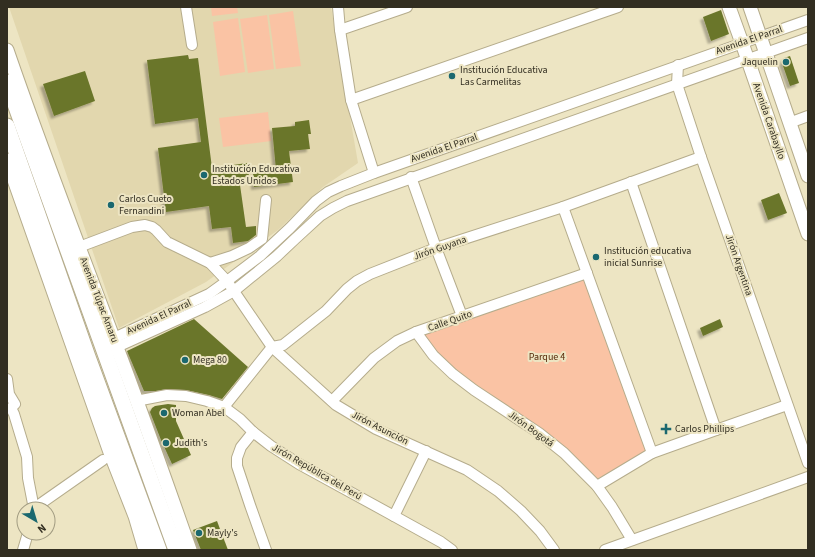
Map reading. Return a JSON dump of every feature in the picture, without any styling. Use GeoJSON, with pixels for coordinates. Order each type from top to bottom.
{"type":"FeatureCollection","features":[{"type":"Feature","properties":{"kind":"highway","name":"Avenida Túpac Amaru"},"geometry":{"type":"LineString","coordinates":[[7,82],[176,550]]}},
{"type":"Feature","properties":{"kind":"highway"},"geometry":{"type":"LineString","coordinates":[[7,126],[88,357],[159,550]]}},
{"type":"Feature","properties":{"kind":"main road","name":"Avenida Carabayllo"},"geometry":{"type":"LineString","coordinates":[[729,7],[808,234]]}},
{"type":"Feature","properties":{"kind":"main road","name":"Avenida Carabayllo"},"geometry":{"type":"LineString","coordinates":[[750,7],[808,176]]}},
{"type":"Feature","properties":{"kind":"main road","name":"Avenida Túpac Amaru"},"geometry":{"type":"LineString","coordinates":[[7,50],[190,550]]}},
{"type":"Feature","properties":{"kind":"main road"},"geometry":{"type":"LineString","coordinates":[[7,160],[106,442],[135,516],[146,550]]}},
{"type":"Feature","properties":{"kind":"street"},"geometry":{"type":"LineString","coordinates":[[186,7],[192,45]]}},
{"type":"Feature","properties":{"kind":"street"},"geometry":{"type":"LineString","coordinates":[[338,7],[340,30],[351,100],[374,173]]}},
{"type":"Feature","properties":{"kind":"street"},"geometry":{"type":"LineString","coordinates":[[340,30],[408,7]]}},
{"type":"Feature","properties":{"kind":"street"},"geometry":{"type":"LineString","coordinates":[[351,100],[618,7]]}},
{"type":"Feature","properties":{"kind":"street","name":"Avenida El Parral"},"geometry":{"type":"LineString","coordinates":[[115,342],[209,294],[260,256],[316,201],[328,192],[374,173],[759,36],[808,20]]}},
{"type":"Feature","properties":{"kind":"street","name":"Avenida El Parral"},"geometry":{"type":"LineString","coordinates":[[115,342],[205,307],[234,291],[277,256],[315,221],[347,200],[808,38]]}},
{"type":"Feature","properties":{"kind":"street","name":"Jirón Argentina"},"geometry":{"type":"LineString","coordinates":[[678,65],[677,84],[808,463]]}},
{"type":"Feature","properties":{"kind":"street"},"geometry":{"type":"LineString","coordinates":[[789,123],[808,116]]}},
{"type":"Feature","properties":{"kind":"street","name":"Jirón Guyana"},"geometry":{"type":"LineString","coordinates":[[224,407],[272,347],[283,345],[326,311],[347,289],[357,281],[370,274],[436,248],[563,206],[701,157]]}},
{"type":"Feature","properties":{"kind":"street"},"geometry":{"type":"LineString","coordinates":[[411,177],[462,316]]}},
{"type":"Feature","properties":{"kind":"street"},"geometry":{"type":"LineString","coordinates":[[631,182],[716,430]]}},
{"type":"Feature","properties":{"kind":"street"},"geometry":{"type":"LineString","coordinates":[[79,247],[132,228],[146,225],[156,230],[167,242],[210,263],[232,256],[249,248],[262,239],[266,200]]}},
{"type":"Feature","properties":{"kind":"street"},"geometry":{"type":"LineString","coordinates":[[563,206],[652,454]]}},
{"type":"Feature","properties":{"kind":"street","name":"Jirón Asunción"},"geometry":{"type":"LineString","coordinates":[[210,263],[227,281],[272,347],[332,402],[376,429],[467,470],[498,491],[521,511],[540,531],[554,550]]}},
{"type":"Feature","properties":{"kind":"street","name":"Calle Quito"},"geometry":{"type":"LineString","coordinates":[[332,402],[374,358],[397,341],[416,332],[587,273]]}},
{"type":"Feature","properties":{"kind":"street","name":"Jirón Bogotá"},"geometry":{"type":"LineString","coordinates":[[416,332],[433,355],[453,374],[474,390],[539,433],[564,453],[597,486],[632,540]]}},
{"type":"Feature","properties":{"kind":"street"},"geometry":{"type":"LineString","coordinates":[[7,379],[8,394],[15,402],[12,408],[27,457],[28,478],[32,501]]}},
{"type":"Feature","properties":{"kind":"street","name":"Jirón República del Perú"},"geometry":{"type":"LineString","coordinates":[[136,401],[167,395],[186,396],[224,407],[271,446],[299,464],[441,542],[452,550]]}},
{"type":"Feature","properties":{"kind":"street"},"geometry":{"type":"LineString","coordinates":[[597,486],[652,454],[787,405]]}},
{"type":"Feature","properties":{"kind":"street"},"geometry":{"type":"LineString","coordinates":[[253,432],[241,447],[237,458],[237,466],[266,550]]}},
{"type":"Feature","properties":{"kind":"street"},"geometry":{"type":"LineString","coordinates":[[394,516],[426,451]]}},
{"type":"Feature","properties":{"kind":"street"},"geometry":{"type":"LineString","coordinates":[[44,501],[103,460]]}},
{"type":"Feature","properties":{"kind":"street"},"geometry":{"type":"LineString","coordinates":[[604,550],[808,477]]}},
{"type":"Feature","properties":{"kind":"shaded area","name":"Institución Educativa Estados Unidos"},"geometry":{"type":"Polygon","coordinates":[[[9,7],[331,7],[358,163],[323,187],[278,230],[206,282],[119,328],[9,7]]]}},
{"type":"Feature","properties":{"kind":"green space"},"geometry":{"type":"Polygon","coordinates":[[[211,7],[237,7],[238,13],[212,16],[211,7]]]}},
{"type":"Feature","properties":{"kind":"green space"},"geometry":{"type":"Polygon","coordinates":[[[293,11],[301,66],[276,69],[269,15],[293,11]]]}},
{"type":"Feature","properties":{"kind":"green space"},"geometry":{"type":"Polygon","coordinates":[[[267,15],[274,69],[248,73],[240,19],[267,15]]]}},
{"type":"Feature","properties":{"kind":"green space"},"geometry":{"type":"Polygon","coordinates":[[[238,18],[245,72],[220,76],[213,22],[238,18]]]}},
{"type":"Feature","properties":{"kind":"green space"},"geometry":{"type":"Polygon","coordinates":[[[268,112],[271,141],[223,147],[219,118],[268,112]]]}},
{"type":"Feature","properties":{"kind":"green space","name":"Parque 4"},"geometry":{"type":"Polygon","coordinates":[[[584,278],[647,452],[597,479],[567,449],[542,429],[459,373],[437,354],[423,335],[584,278]]]}},
{"type":"Feature","properties":{"kind":"building"},"geometry":{"type":"Polygon","coordinates":[[[721,10],[729,34],[711,41],[703,17],[721,10]]]}},
{"type":"Feature","properties":{"kind":"building"},"geometry":{"type":"Polygon","coordinates":[[[188,55],[189,59],[198,58],[212,168],[247,163],[249,176],[239,178],[246,227],[256,226],[256,235],[248,241],[233,243],[231,227],[212,229],[209,206],[166,212],[158,148],[201,142],[198,118],[155,124],[147,60],[188,55]]]}},
{"type":"Feature","properties":{"kind":"building"},"geometry":{"type":"Polygon","coordinates":[[[790,56],[799,83],[790,86],[782,63],[784,58],[790,56]]]}},
{"type":"Feature","properties":{"kind":"building"},"geometry":{"type":"Polygon","coordinates":[[[85,71],[95,101],[54,116],[43,84],[85,71]]]}},
{"type":"Feature","properties":{"kind":"building"},"geometry":{"type":"Polygon","coordinates":[[[309,120],[311,134],[308,134],[310,149],[289,151],[293,182],[254,187],[253,173],[276,170],[272,128],[295,126],[295,122],[309,120]]]}},
{"type":"Feature","properties":{"kind":"building"},"geometry":{"type":"Polygon","coordinates":[[[779,193],[787,213],[768,220],[761,200],[779,193]]]}},
{"type":"Feature","properties":{"kind":"building","name":"Mega 80"},"geometry":{"type":"Polygon","coordinates":[[[194,319],[248,367],[222,399],[186,390],[167,389],[144,391],[127,351],[194,319]]]}},
{"type":"Feature","properties":{"kind":"building"},"geometry":{"type":"Polygon","coordinates":[[[720,319],[723,327],[703,336],[700,328],[720,319]]]}},
{"type":"Feature","properties":{"kind":"building"},"geometry":{"type":"Polygon","coordinates":[[[168,404],[176,405],[176,421],[191,455],[172,464],[150,412],[155,406],[168,404]]]}},
{"type":"Feature","properties":{"kind":"building"},"geometry":{"type":"Polygon","coordinates":[[[217,521],[228,550],[201,550],[193,530],[217,521]]]}},
{"type":"Feature","properties":{"kind":"place","name":"Jaquelin"},"geometry":{"type":"Point","coordinates":[786,62]}},
{"type":"Feature","properties":{"kind":"place","name":"Institución Educativa Las Carmelitas"},"geometry":{"type":"Point","coordinates":[452,76]}},
{"type":"Feature","properties":{"kind":"place","name":"Institución Educativa Estados Unidos"},"geometry":{"type":"Point","coordinates":[204,175]}},
{"type":"Feature","properties":{"kind":"place","name":"Carlos Cueto Fernandini"},"geometry":{"type":"Point","coordinates":[111,205]}},
{"type":"Feature","properties":{"kind":"place","name":"Institución educativa inicial Sunrise"},"geometry":{"type":"Point","coordinates":[596,257]}},
{"type":"Feature","properties":{"kind":"place","name":"Mega 80"},"geometry":{"type":"Point","coordinates":[185,360]}},
{"type":"Feature","properties":{"kind":"place","name":"Woman Abel"},"geometry":{"type":"Point","coordinates":[164,413]}},
{"type":"Feature","properties":{"kind":"place","name":"Carlos Phillips"},"geometry":{"type":"Point","coordinates":[666,429]}},
{"type":"Feature","properties":{"kind":"place","name":"Judith's"},"geometry":{"type":"Point","coordinates":[166,443]}},
{"type":"Feature","properties":{"kind":"place","name":"Mayly's"},"geometry":{"type":"Point","coordinates":[199,533]}}]}
